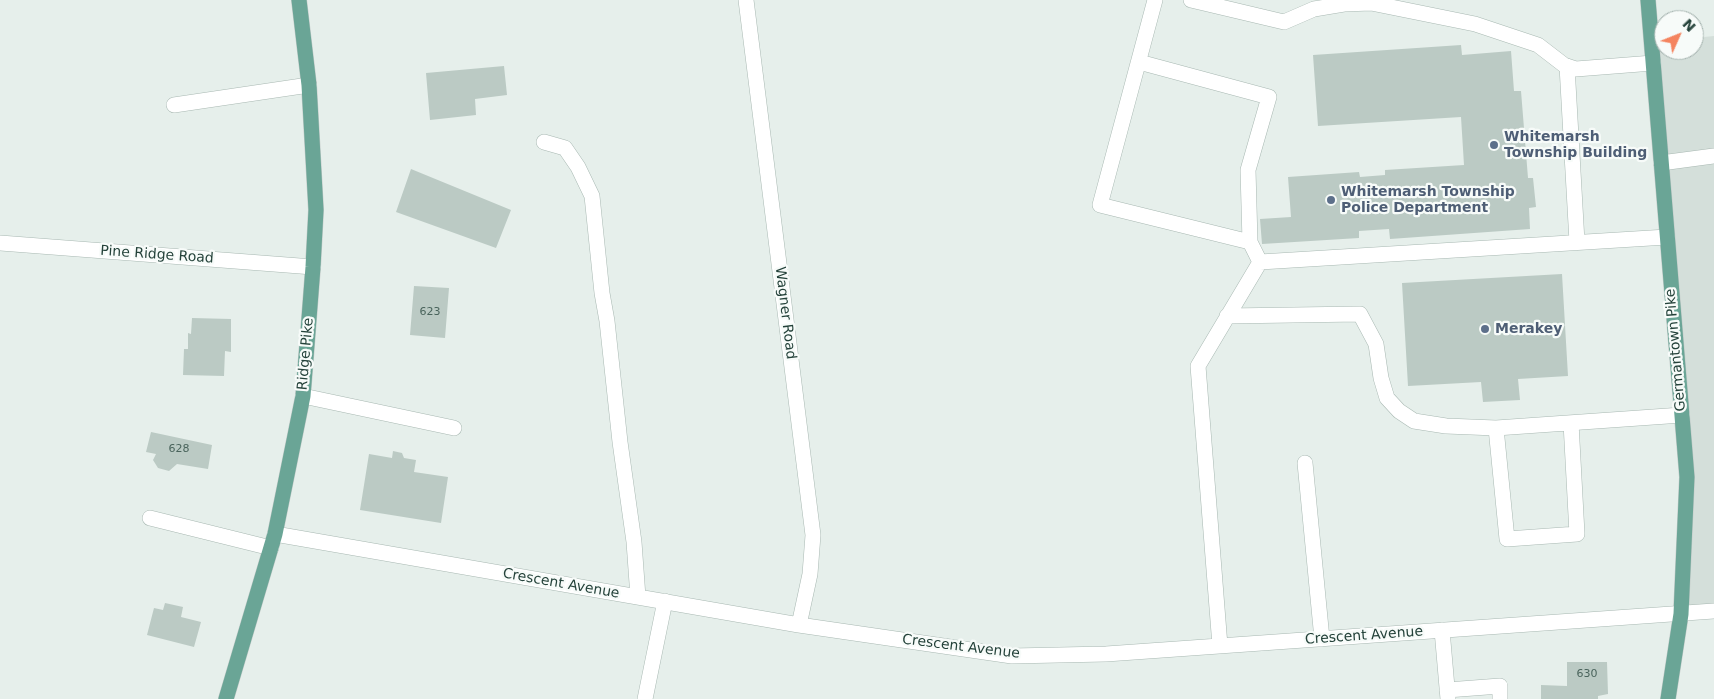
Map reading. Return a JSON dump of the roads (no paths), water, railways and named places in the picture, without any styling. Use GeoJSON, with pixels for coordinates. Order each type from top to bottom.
{"type":"FeatureCollection","features":[{"type":"Feature","properties":{"kind":"main road","name":"Ridge Pike"},"geometry":{"type":"LineString","coordinates":[[226,699],[273,541],[303,396],[316,210],[309,85],[299,0]]}},
{"type":"Feature","properties":{"kind":"main road","name":"Germantown Pike"},"geometry":{"type":"LineString","coordinates":[[1648,0],[1686,478],[1681,614],[1668,699]]}},
{"type":"Feature","properties":{"kind":"street","name":"Wagner Road"},"geometry":{"type":"LineString","coordinates":[[746,0],[813,535],[810,574],[799,625]]}},
{"type":"Feature","properties":{"kind":"street"},"geometry":{"type":"LineString","coordinates":[[1155,0],[1100,204],[1250,242]]}},
{"type":"Feature","properties":{"kind":"street"},"geometry":{"type":"LineString","coordinates":[[1191,0],[1284,22],[1314,9],[1344,4],[1371,3],[1475,24],[1538,45],[1567,66],[1576,69],[1653,63]]}},
{"type":"Feature","properties":{"kind":"street"},"geometry":{"type":"LineString","coordinates":[[1138,62],[1269,97],[1248,170],[1250,242],[1260,262]]}},
{"type":"Feature","properties":{"kind":"street"},"geometry":{"type":"LineString","coordinates":[[1567,66],[1577,242]]}},
{"type":"Feature","properties":{"kind":"street"},"geometry":{"type":"LineString","coordinates":[[174,105],[309,85]]}},
{"type":"Feature","properties":{"kind":"street"},"geometry":{"type":"LineString","coordinates":[[544,142],[565,148],[578,167],[592,196],[620,442],[634,542],[638,597]]}},
{"type":"Feature","properties":{"kind":"street"},"geometry":{"type":"LineString","coordinates":[[1661,163],[1714,156]]}},
{"type":"Feature","properties":{"kind":"street"},"geometry":{"type":"LineString","coordinates":[[1260,262],[1667,237]]}},
{"type":"Feature","properties":{"kind":"street","name":"Pine Ridge Road"},"geometry":{"type":"LineString","coordinates":[[0,243],[313,267]]}},
{"type":"Feature","properties":{"kind":"street"},"geometry":{"type":"LineString","coordinates":[[1220,646],[1198,366],[1260,262]]}},
{"type":"Feature","properties":{"kind":"street"},"geometry":{"type":"LineString","coordinates":[[1227,316],[1360,314],[1376,344],[1387,398],[1399,411],[1414,422],[1446,426],[1496,428],[1682,415]]}},
{"type":"Feature","properties":{"kind":"street"},"geometry":{"type":"LineString","coordinates":[[303,396],[454,428]]}},
{"type":"Feature","properties":{"kind":"street"},"geometry":{"type":"LineString","coordinates":[[1496,428],[1507,539],[1577,534],[1571,423]]}},
{"type":"Feature","properties":{"kind":"street"},"geometry":{"type":"LineString","coordinates":[[1305,463],[1322,639]]}},
{"type":"Feature","properties":{"kind":"street","name":"Crescent Avenue"},"geometry":{"type":"LineString","coordinates":[[150,518],[273,541],[665,601],[799,625],[1012,656],[1106,654],[1714,612]]}},
{"type":"Feature","properties":{"kind":"street"},"geometry":{"type":"LineString","coordinates":[[645,699],[665,601]]}},
{"type":"Feature","properties":{"kind":"street"},"geometry":{"type":"LineString","coordinates":[[1442,630],[1447,695],[1500,686],[1500,699]]}},
{"type":"Feature","properties":{"kind":"place","name":"Whitemarsh Township Building"},"geometry":{"type":"Point","coordinates":[1494,145]}},
{"type":"Feature","properties":{"kind":"place","name":"Whitemarsh Township Police Department"},"geometry":{"type":"Point","coordinates":[1331,200]}},
{"type":"Feature","properties":{"kind":"place","name":"Merakey"},"geometry":{"type":"Point","coordinates":[1485,329]}}]}
